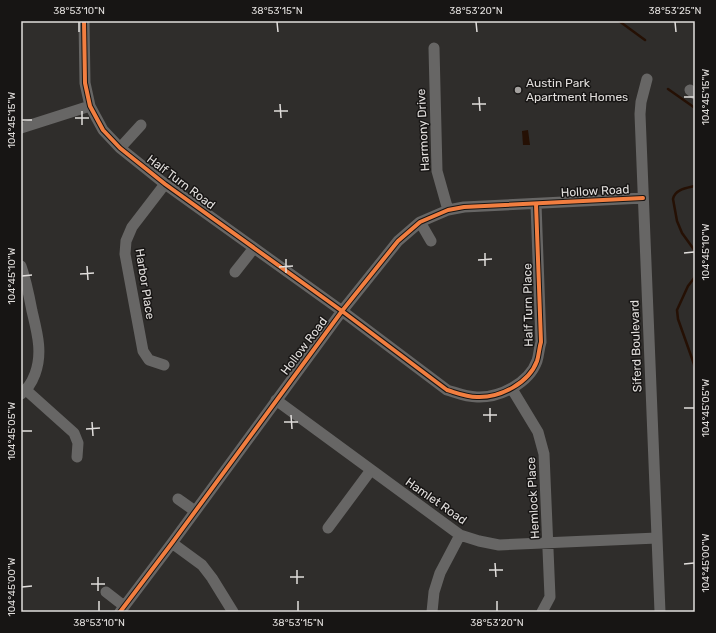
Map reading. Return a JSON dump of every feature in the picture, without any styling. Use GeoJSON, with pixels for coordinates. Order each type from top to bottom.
{"type":"FeatureCollection","features":[{"type":"Feature","properties":{"kind":"street","name":"Half Turn Road"},"geometry":{"type":"LineString","coordinates":[[84,21],[85,83],[90,106],[103,130],[120,148],[165,184],[342,312]]}},
{"type":"Feature","properties":{"kind":"street","name":"Harmony Drive"},"geometry":{"type":"LineString","coordinates":[[434,48],[437,171],[448,210]]}},
{"type":"Feature","properties":{"kind":"street","name":"Siferd Boulevard"},"geometry":{"type":"LineString","coordinates":[[647,80],[641,102],[640,114],[660,612]]}},
{"type":"Feature","properties":{"kind":"street"},"geometry":{"type":"LineString","coordinates":[[21,128],[90,106]]}},
{"type":"Feature","properties":{"kind":"street"},"geometry":{"type":"LineString","coordinates":[[120,148],[141,125]]}},
{"type":"Feature","properties":{"kind":"street","name":"Harbor Place"},"geometry":{"type":"LineString","coordinates":[[164,365],[149,360],[143,351],[125,254],[126,241],[132,227],[165,184]]}},
{"type":"Feature","properties":{"kind":"street","name":"Hollow Road"},"geometry":{"type":"LineString","coordinates":[[122,609],[342,312],[398,240],[420,222],[448,210],[464,207],[643,198]]}},
{"type":"Feature","properties":{"kind":"street","name":"Half Turn Place"},"geometry":{"type":"LineString","coordinates":[[342,312],[447,390],[478,398],[496,395],[512,389],[528,375],[537,361],[541,342],[536,204]]}},
{"type":"Feature","properties":{"kind":"street"},"geometry":{"type":"LineString","coordinates":[[420,222],[431,241]]}},
{"type":"Feature","properties":{"kind":"street"},"geometry":{"type":"LineString","coordinates":[[235,272],[254,248]]}},
{"type":"Feature","properties":{"kind":"street"},"geometry":{"type":"LineString","coordinates":[[21,266],[39,342],[37,367],[33,379],[24,392],[74,433],[78,443],[77,457]]}},
{"type":"Feature","properties":{"kind":"street","name":"Hemlock Place"},"geometry":{"type":"LineString","coordinates":[[512,389],[538,432],[544,454],[550,598],[542,612]]}},
{"type":"Feature","properties":{"kind":"street","name":"Hamlet Road"},"geometry":{"type":"LineString","coordinates":[[276,400],[460,535],[499,545],[657,538]]}},
{"type":"Feature","properties":{"kind":"street"},"geometry":{"type":"LineString","coordinates":[[328,528],[370,470]]}},
{"type":"Feature","properties":{"kind":"street"},"geometry":{"type":"LineString","coordinates":[[178,499],[195,511]]}},
{"type":"Feature","properties":{"kind":"street"},"geometry":{"type":"LineString","coordinates":[[432,612],[434,592],[440,572],[460,535]]}},
{"type":"Feature","properties":{"kind":"street"},"geometry":{"type":"LineString","coordinates":[[172,543],[202,565],[212,578],[232,612]]}},
{"type":"Feature","properties":{"kind":"street"},"geometry":{"type":"LineString","coordinates":[[106,592],[122,609]]}},
{"type":"Feature","properties":{"kind":"shaded area"},"geometry":{"type":"Polygon","coordinates":[[[528,130],[530,145],[523,145],[522,131],[528,130]]]}},
{"type":"Feature","properties":{"kind":"waterway"},"geometry":{"type":"LineString","coordinates":[[619,21],[645,40]]}},
{"type":"Feature","properties":{"kind":"waterway"},"geometry":{"type":"LineString","coordinates":[[668,89],[695,108]]}},
{"type":"Feature","properties":{"kind":"waterway"},"geometry":{"type":"LineString","coordinates":[[695,186],[679,191],[673,199],[677,221],[682,233],[695,251]]}},
{"type":"Feature","properties":{"kind":"waterway"},"geometry":{"type":"LineString","coordinates":[[695,277],[688,286],[677,310],[678,319],[695,367]]}},
{"type":"Feature","properties":{"kind":"cycle path"},"geometry":{"type":"LineString","coordinates":[[84,21],[85,83],[90,106],[103,130],[120,148],[165,184],[342,311],[447,390],[473,397],[495,395],[513,388],[521,382],[533,369],[537,361],[541,342],[536,204]]}},
{"type":"Feature","properties":{"kind":"cycle path"},"geometry":{"type":"LineString","coordinates":[[120,612],[342,311],[398,241],[420,222],[448,210],[464,207],[643,198]]}},
{"type":"Feature","properties":{"kind":"place","name":"Austin Park Apartment Homes"},"geometry":{"type":"Point","coordinates":[518,90]}}]}
